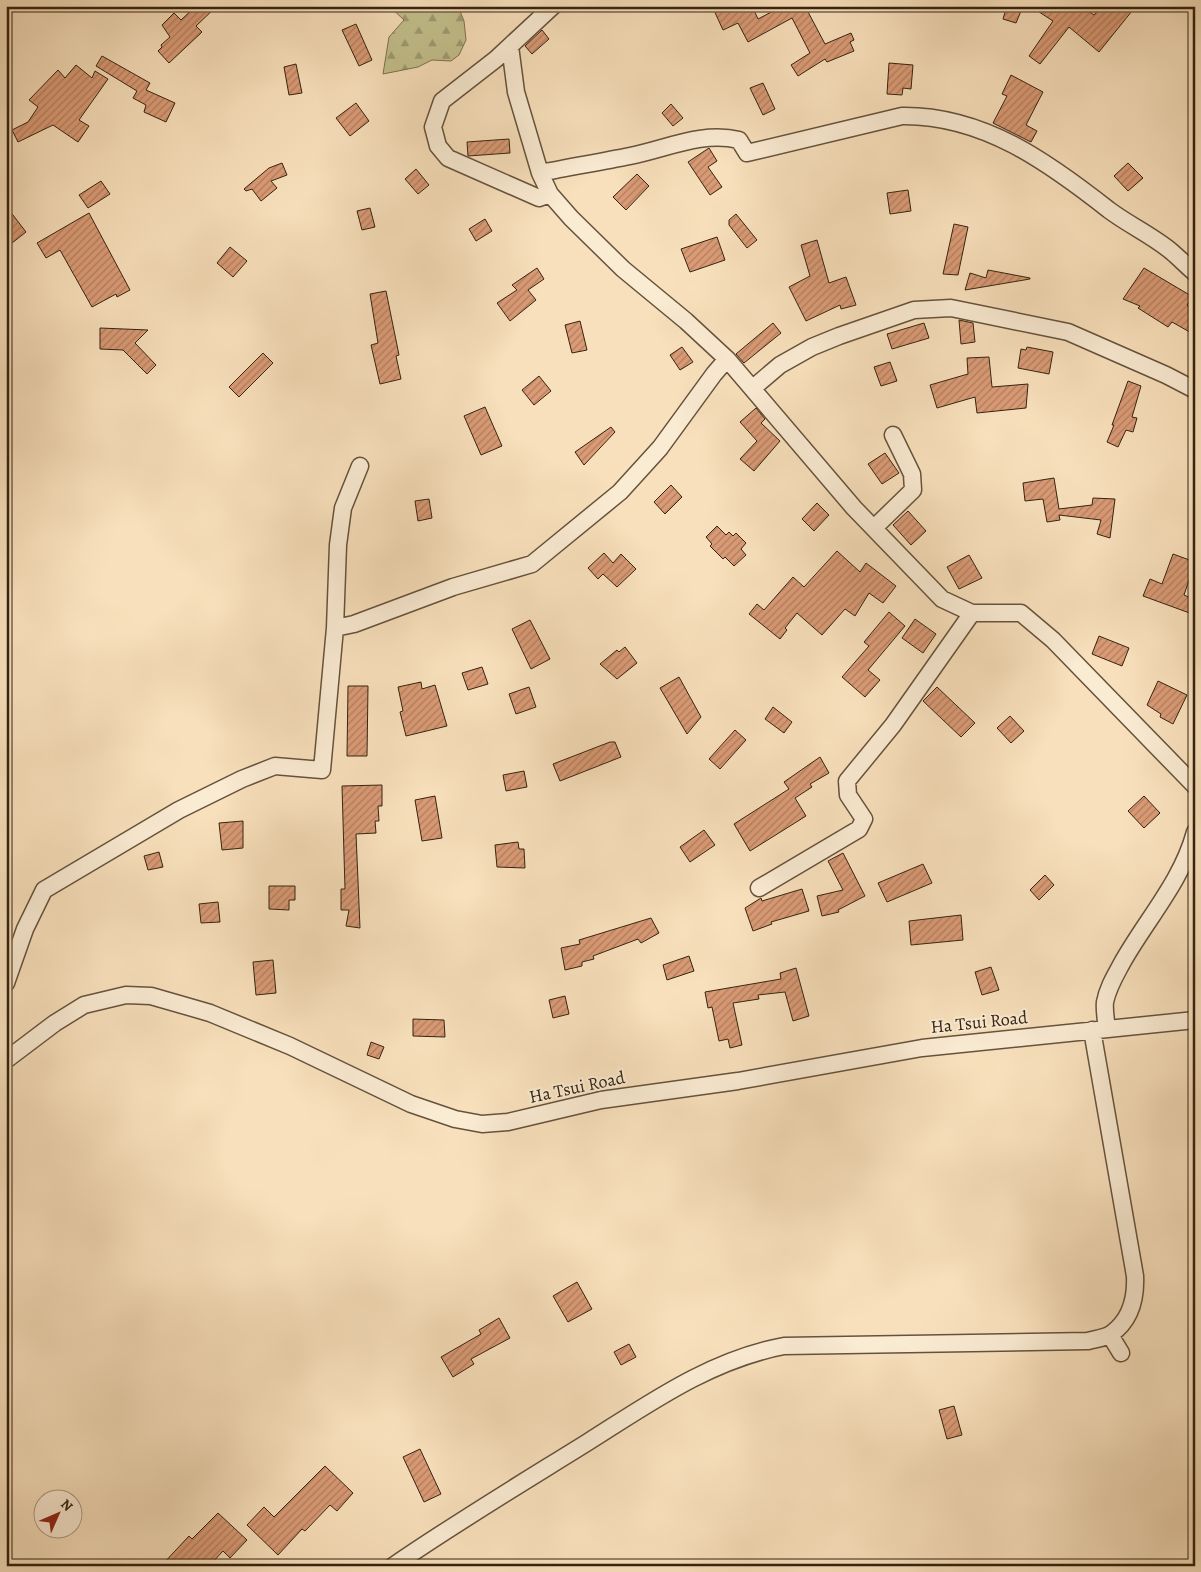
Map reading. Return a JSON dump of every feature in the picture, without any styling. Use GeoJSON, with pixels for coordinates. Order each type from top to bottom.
{"type":"FeatureCollection","features":[{"type":"Feature","properties":{"kind":"street"},"geometry":{"type":"LineString","coordinates":[[550,194],[539,198],[448,158],[438,146],[433,127],[442,101],[510,46],[553,6]]}},
{"type":"Feature","properties":{"kind":"street"},"geometry":{"type":"LineString","coordinates":[[510,46],[516,92],[540,173],[550,194],[623,269],[686,321],[727,360],[854,508],[875,527],[942,599],[972,612],[1021,613],[1054,640],[1195,786]]}},
{"type":"Feature","properties":{"kind":"street"},"geometry":{"type":"LineString","coordinates":[[540,173],[632,156],[688,141],[721,135],[739,140],[748,153],[902,116],[926,116],[953,121],[999,136],[1059,171],[1109,210],[1172,252],[1195,273]]}},
{"type":"Feature","properties":{"kind":"street"},"geometry":{"type":"LineString","coordinates":[[753,388],[780,365],[812,347],[839,336],[914,310],[951,308],[1068,332],[1166,375],[1195,390]]}},
{"type":"Feature","properties":{"kind":"street"},"geometry":{"type":"LineString","coordinates":[[335,628],[354,624],[453,587],[532,564],[620,492],[660,448],[714,374],[727,360]]}},
{"type":"Feature","properties":{"kind":"street"},"geometry":{"type":"LineString","coordinates":[[875,527],[913,490],[912,474],[893,435]]}},
{"type":"Feature","properties":{"kind":"street"},"geometry":{"type":"LineString","coordinates":[[6,983],[25,928],[44,890],[179,810],[242,779],[275,766],[322,770],[335,628],[338,545],[343,508],[360,466]]}},
{"type":"Feature","properties":{"kind":"street"},"geometry":{"type":"LineString","coordinates":[[759,888],[859,830],[864,819],[848,795],[847,781],[893,724],[972,612]]}},
{"type":"Feature","properties":{"kind":"street"},"geometry":{"type":"LineString","coordinates":[[393,1566],[408,1559],[458,1521],[675,1387],[706,1372],[763,1350],[784,1346],[1088,1341],[1110,1335],[1127,1317],[1136,1298],[1136,1276],[1100,1029],[1104,1004],[1109,986],[1130,948],[1172,885],[1192,843],[1195,832]]}},
{"type":"Feature","properties":{"kind":"street","name":"Ha Tsui Road"},"geometry":{"type":"LineString","coordinates":[[6,1060],[54,1023],[84,1005],[126,995],[151,996],[219,1016],[290,1046],[411,1104],[455,1119],[482,1124],[508,1122],[601,1100],[738,1081],[922,1048],[1195,1020]]}},
{"type":"Feature","properties":{"kind":"street"},"geometry":{"type":"LineString","coordinates":[[1110,1335],[1121,1353]]}},
{"type":"Feature","properties":{"kind":"green space"},"geometry":{"type":"Polygon","coordinates":[[[389,6],[458,6],[464,21],[466,40],[459,55],[451,61],[432,60],[418,67],[383,74],[389,37],[404,20],[389,6]]]}},
{"type":"Feature","properties":{"kind":"building"},"geometry":{"type":"Polygon","coordinates":[[[196,6],[217,6],[196,26],[202,32],[169,63],[158,51],[162,47],[161,45],[170,37],[162,25],[174,13],[181,20],[196,6]]]}},
{"type":"Feature","properties":{"kind":"building"},"geometry":{"type":"Polygon","coordinates":[[[712,6],[752,6],[758,19],[783,6],[815,6],[807,10],[825,44],[851,33],[854,40],[850,42],[854,51],[827,62],[825,59],[798,76],[791,65],[810,53],[792,18],[748,42],[738,23],[723,30],[712,6]]]}},
{"type":"Feature","properties":{"kind":"building"},"geometry":{"type":"Polygon","coordinates":[[[1007,6],[1021,11],[1016,23],[1003,19],[1007,6]]]}},
{"type":"Feature","properties":{"kind":"building"},"geometry":{"type":"Polygon","coordinates":[[[1030,6],[1081,6],[1094,15],[1101,6],[1136,6],[1099,52],[1069,27],[1040,64],[1029,56],[1053,21],[1030,6]]]}},
{"type":"Feature","properties":{"kind":"building"},"geometry":{"type":"Polygon","coordinates":[[[356,24],[372,60],[359,66],[342,30],[356,24]]]}},
{"type":"Feature","properties":{"kind":"building"},"geometry":{"type":"Polygon","coordinates":[[[542,30],[549,39],[532,54],[525,46],[542,30]]]}},
{"type":"Feature","properties":{"kind":"building"},"geometry":{"type":"Polygon","coordinates":[[[102,56],[150,83],[146,90],[175,103],[166,122],[144,112],[146,105],[133,98],[137,91],[96,66],[102,56]]]}},
{"type":"Feature","properties":{"kind":"building"},"geometry":{"type":"Polygon","coordinates":[[[889,63],[913,65],[911,89],[903,88],[902,95],[887,94],[889,63]]]}},
{"type":"Feature","properties":{"kind":"building"},"geometry":{"type":"Polygon","coordinates":[[[296,64],[302,93],[289,95],[284,67],[296,64]]]}},
{"type":"Feature","properties":{"kind":"building"},"geometry":{"type":"Polygon","coordinates":[[[76,65],[92,78],[95,71],[108,79],[79,120],[89,126],[78,142],[53,125],[18,142],[12,130],[28,122],[38,107],[29,100],[58,70],[65,78],[76,65]]]}},
{"type":"Feature","properties":{"kind":"building"},"geometry":{"type":"Polygon","coordinates":[[[1011,75],[1043,92],[1026,125],[1037,131],[1031,142],[993,123],[1007,96],[1002,94],[1011,75]]]}},
{"type":"Feature","properties":{"kind":"building"},"geometry":{"type":"Polygon","coordinates":[[[763,83],[775,109],[763,115],[750,88],[763,83]]]}},
{"type":"Feature","properties":{"kind":"building"},"geometry":{"type":"Polygon","coordinates":[[[356,103],[369,121],[350,136],[336,118],[356,103]]]}},
{"type":"Feature","properties":{"kind":"building"},"geometry":{"type":"Polygon","coordinates":[[[671,104],[683,118],[673,126],[662,113],[671,104]]]}},
{"type":"Feature","properties":{"kind":"building"},"geometry":{"type":"Polygon","coordinates":[[[509,139],[510,153],[468,156],[467,142],[509,139]]]}},
{"type":"Feature","properties":{"kind":"building"},"geometry":{"type":"Polygon","coordinates":[[[709,148],[717,161],[708,167],[722,187],[710,195],[688,162],[709,148]]]}},
{"type":"Feature","properties":{"kind":"building"},"geometry":{"type":"Polygon","coordinates":[[[282,163],[287,175],[271,181],[277,188],[261,201],[252,189],[246,191],[244,189],[269,168],[282,163]]]}},
{"type":"Feature","properties":{"kind":"building"},"geometry":{"type":"Polygon","coordinates":[[[1128,163],[1143,178],[1128,191],[1114,176],[1128,163]]]}},
{"type":"Feature","properties":{"kind":"building"},"geometry":{"type":"Polygon","coordinates":[[[416,169],[429,185],[418,194],[405,179],[416,169]]]}},
{"type":"Feature","properties":{"kind":"building"},"geometry":{"type":"Polygon","coordinates":[[[637,174],[649,186],[626,210],[613,197],[637,174]]]}},
{"type":"Feature","properties":{"kind":"building"},"geometry":{"type":"Polygon","coordinates":[[[101,181],[110,194],[88,208],[79,195],[101,181]]]}},
{"type":"Feature","properties":{"kind":"building"},"geometry":{"type":"Polygon","coordinates":[[[908,190],[911,211],[890,214],[887,193],[908,190]]]}},
{"type":"Feature","properties":{"kind":"building"},"geometry":{"type":"Polygon","coordinates":[[[6,206],[26,232],[12,243],[6,235],[6,206]]]}},
{"type":"Feature","properties":{"kind":"building"},"geometry":{"type":"Polygon","coordinates":[[[370,208],[375,227],[362,230],[357,211],[370,208]]]}},
{"type":"Feature","properties":{"kind":"building"},"geometry":{"type":"Polygon","coordinates":[[[89,213],[130,290],[117,297],[116,294],[92,307],[60,250],[46,258],[37,243],[89,213]]]}},
{"type":"Feature","properties":{"kind":"building"},"geometry":{"type":"Polygon","coordinates":[[[736,214],[757,240],[747,248],[729,225],[729,220],[736,214]]]}},
{"type":"Feature","properties":{"kind":"building"},"geometry":{"type":"Polygon","coordinates":[[[485,219],[492,231],[476,241],[469,229],[485,219]]]}},
{"type":"Feature","properties":{"kind":"building"},"geometry":{"type":"Polygon","coordinates":[[[954,224],[968,227],[958,275],[943,274],[954,224]]]}},
{"type":"Feature","properties":{"kind":"building"},"geometry":{"type":"Polygon","coordinates":[[[717,237],[725,260],[690,272],[681,249],[717,237]]]}},
{"type":"Feature","properties":{"kind":"building"},"geometry":{"type":"Polygon","coordinates":[[[817,240],[829,283],[846,277],[856,305],[841,309],[840,305],[806,321],[789,287],[810,276],[801,245],[817,240]]]}},
{"type":"Feature","properties":{"kind":"building"},"geometry":{"type":"Polygon","coordinates":[[[230,247],[247,261],[233,277],[217,263],[230,247]]]}},
{"type":"Feature","properties":{"kind":"building"},"geometry":{"type":"Polygon","coordinates":[[[537,268],[544,279],[528,290],[536,300],[510,321],[497,303],[517,290],[512,285],[537,268]]]}},
{"type":"Feature","properties":{"kind":"building"},"geometry":{"type":"Polygon","coordinates":[[[1144,268],[1193,297],[1187,305],[1195,310],[1195,335],[1172,322],[1168,327],[1138,308],[1140,306],[1123,299],[1144,268]]]}},
{"type":"Feature","properties":{"kind":"building"},"geometry":{"type":"Polygon","coordinates":[[[988,270],[1030,279],[965,290],[970,273],[986,278],[988,270]]]}},
{"type":"Feature","properties":{"kind":"building"},"geometry":{"type":"Polygon","coordinates":[[[386,291],[399,355],[396,356],[401,379],[380,384],[371,345],[378,343],[370,294],[386,291]]]}},
{"type":"Feature","properties":{"kind":"building"},"geometry":{"type":"Polygon","coordinates":[[[959,320],[973,323],[975,342],[961,344],[959,320]]]}},
{"type":"Feature","properties":{"kind":"building"},"geometry":{"type":"Polygon","coordinates":[[[580,321],[587,350],[572,353],[565,325],[580,321]]]}},
{"type":"Feature","properties":{"kind":"building"},"geometry":{"type":"Polygon","coordinates":[[[773,323],[781,333],[744,363],[736,354],[773,323]]]}},
{"type":"Feature","properties":{"kind":"building"},"geometry":{"type":"Polygon","coordinates":[[[924,323],[929,338],[892,349],[887,334],[924,323]]]}},
{"type":"Feature","properties":{"kind":"building"},"geometry":{"type":"Polygon","coordinates":[[[100,328],[148,330],[135,343],[156,365],[147,374],[123,350],[100,349],[100,328]]]}},
{"type":"Feature","properties":{"kind":"building"},"geometry":{"type":"Polygon","coordinates":[[[682,347],[693,362],[680,370],[670,355],[682,347]]]}},
{"type":"Feature","properties":{"kind":"building"},"geometry":{"type":"Polygon","coordinates":[[[1027,347],[1053,352],[1049,374],[1018,368],[1021,349],[1026,350],[1027,347]]]}},
{"type":"Feature","properties":{"kind":"building"},"geometry":{"type":"Polygon","coordinates":[[[263,353],[273,363],[239,397],[229,387],[263,353]]]}},
{"type":"Feature","properties":{"kind":"building"},"geometry":{"type":"Polygon","coordinates":[[[989,357],[992,387],[1028,384],[1026,408],[977,413],[975,397],[937,408],[930,385],[968,374],[967,358],[989,357]]]}},
{"type":"Feature","properties":{"kind":"building"},"geometry":{"type":"Polygon","coordinates":[[[890,362],[897,381],[881,386],[874,367],[890,362]]]}},
{"type":"Feature","properties":{"kind":"building"},"geometry":{"type":"Polygon","coordinates":[[[539,376],[551,391],[534,405],[522,390],[539,376]]]}},
{"type":"Feature","properties":{"kind":"building"},"geometry":{"type":"Polygon","coordinates":[[[1128,381],[1141,386],[1132,417],[1137,418],[1133,432],[1126,430],[1118,447],[1107,442],[1128,381]]]}},
{"type":"Feature","properties":{"kind":"building"},"geometry":{"type":"Polygon","coordinates":[[[485,407],[502,446],[481,455],[464,416],[485,407]]]}},
{"type":"Feature","properties":{"kind":"building"},"geometry":{"type":"Polygon","coordinates":[[[756,408],[765,419],[761,423],[780,441],[754,471],[740,459],[757,441],[740,422],[756,408]]]}},
{"type":"Feature","properties":{"kind":"building"},"geometry":{"type":"Polygon","coordinates":[[[611,427],[615,432],[584,465],[575,452],[611,427]]]}},
{"type":"Feature","properties":{"kind":"building"},"geometry":{"type":"Polygon","coordinates":[[[885,453],[899,473],[882,484],[868,464],[885,453]]]}},
{"type":"Feature","properties":{"kind":"building"},"geometry":{"type":"Polygon","coordinates":[[[1054,478],[1059,509],[1092,505],[1093,498],[1115,499],[1110,538],[1097,534],[1101,520],[1059,515],[1060,520],[1047,522],[1043,499],[1025,501],[1023,483],[1054,478]]]}},
{"type":"Feature","properties":{"kind":"building"},"geometry":{"type":"Polygon","coordinates":[[[671,485],[682,497],[665,514],[654,502],[671,485]]]}},
{"type":"Feature","properties":{"kind":"building"},"geometry":{"type":"Polygon","coordinates":[[[429,499],[432,518],[418,521],[415,501],[429,499]]]}},
{"type":"Feature","properties":{"kind":"building"},"geometry":{"type":"Polygon","coordinates":[[[817,503],[829,515],[814,531],[802,519],[817,503]]]}},
{"type":"Feature","properties":{"kind":"building"},"geometry":{"type":"Polygon","coordinates":[[[908,511],[926,531],[911,545],[893,525],[908,511]]]}},
{"type":"Feature","properties":{"kind":"building"},"geometry":{"type":"Polygon","coordinates":[[[717,526],[726,535],[729,532],[733,536],[736,533],[746,543],[741,549],[746,555],[734,566],[725,557],[723,559],[710,546],[712,544],[706,537],[717,526]]]}},
{"type":"Feature","properties":{"kind":"building"},"geometry":{"type":"Polygon","coordinates":[[[837,551],[860,572],[866,563],[896,586],[883,603],[869,593],[855,616],[845,609],[822,635],[797,613],[785,628],[787,630],[780,639],[749,614],[757,604],[764,610],[793,577],[804,587],[837,551]]]}},
{"type":"Feature","properties":{"kind":"building"},"geometry":{"type":"Polygon","coordinates":[[[604,553],[613,563],[621,554],[636,569],[617,587],[603,574],[598,579],[588,568],[604,553]]]}},
{"type":"Feature","properties":{"kind":"building"},"geometry":{"type":"Polygon","coordinates":[[[1173,554],[1195,562],[1184,595],[1195,600],[1195,615],[1143,596],[1150,579],[1162,584],[1173,554]]]}},
{"type":"Feature","properties":{"kind":"building"},"geometry":{"type":"Polygon","coordinates":[[[969,555],[982,578],[959,589],[947,567],[969,555]]]}},
{"type":"Feature","properties":{"kind":"building"},"geometry":{"type":"Polygon","coordinates":[[[889,612],[905,626],[868,670],[880,680],[865,697],[842,677],[869,646],[864,642],[889,612]]]}},
{"type":"Feature","properties":{"kind":"building"},"geometry":{"type":"Polygon","coordinates":[[[915,619],[936,634],[923,653],[902,638],[915,619]]]}},
{"type":"Feature","properties":{"kind":"building"},"geometry":{"type":"Polygon","coordinates":[[[530,620],[550,659],[531,669],[512,629],[530,620]]]}},
{"type":"Feature","properties":{"kind":"building"},"geometry":{"type":"Polygon","coordinates":[[[1099,636],[1129,648],[1122,666],[1092,654],[1099,636]]]}},
{"type":"Feature","properties":{"kind":"building"},"geometry":{"type":"Polygon","coordinates":[[[625,647],[637,663],[617,679],[600,664],[617,650],[619,652],[625,647]]]}},
{"type":"Feature","properties":{"kind":"building"},"geometry":{"type":"Polygon","coordinates":[[[482,667],[488,684],[468,690],[462,673],[482,667]]]}},
{"type":"Feature","properties":{"kind":"building"},"geometry":{"type":"Polygon","coordinates":[[[679,677],[701,717],[687,734],[660,688],[679,677]]]}},
{"type":"Feature","properties":{"kind":"building"},"geometry":{"type":"Polygon","coordinates":[[[1158,681],[1187,695],[1173,724],[1160,717],[1161,714],[1147,705],[1158,681]]]}},
{"type":"Feature","properties":{"kind":"building"},"geometry":{"type":"Polygon","coordinates":[[[421,682],[422,689],[435,685],[447,726],[406,736],[400,712],[403,711],[398,687],[421,682]]]}},
{"type":"Feature","properties":{"kind":"building"},"geometry":{"type":"Polygon","coordinates":[[[348,686],[368,686],[367,756],[347,756],[348,686]]]}},
{"type":"Feature","properties":{"kind":"building"},"geometry":{"type":"Polygon","coordinates":[[[529,687],[536,707],[516,714],[509,694],[529,687]]]}},
{"type":"Feature","properties":{"kind":"building"},"geometry":{"type":"Polygon","coordinates":[[[937,687],[975,723],[961,737],[923,701],[937,687]]]}},
{"type":"Feature","properties":{"kind":"building"},"geometry":{"type":"Polygon","coordinates":[[[773,707],[792,722],[784,733],[765,719],[773,707]]]}},
{"type":"Feature","properties":{"kind":"building"},"geometry":{"type":"Polygon","coordinates":[[[1010,716],[1024,731],[1011,743],[997,728],[1010,716]]]}},
{"type":"Feature","properties":{"kind":"building"},"geometry":{"type":"Polygon","coordinates":[[[735,730],[746,740],[720,769],[709,759],[735,730]]]}},
{"type":"Feature","properties":{"kind":"building"},"geometry":{"type":"Polygon","coordinates":[[[610,742],[615,742],[621,757],[560,781],[553,764],[610,742]]]}},
{"type":"Feature","properties":{"kind":"building"},"geometry":{"type":"Polygon","coordinates":[[[820,757],[829,773],[810,784],[812,787],[795,798],[806,816],[750,851],[734,824],[789,789],[784,782],[820,757]]]}},
{"type":"Feature","properties":{"kind":"building"},"geometry":{"type":"Polygon","coordinates":[[[524,771],[527,787],[506,791],[503,775],[524,771]]]}},
{"type":"Feature","properties":{"kind":"building"},"geometry":{"type":"Polygon","coordinates":[[[382,785],[382,806],[378,806],[379,821],[375,821],[376,833],[356,834],[360,928],[346,926],[349,910],[341,910],[341,889],[345,889],[342,786],[382,785]]]}},
{"type":"Feature","properties":{"kind":"building"},"geometry":{"type":"Polygon","coordinates":[[[435,796],[442,838],[422,841],[415,800],[435,796]]]}},
{"type":"Feature","properties":{"kind":"building"},"geometry":{"type":"Polygon","coordinates":[[[1144,796],[1160,813],[1144,828],[1128,811],[1144,796]]]}},
{"type":"Feature","properties":{"kind":"building"},"geometry":{"type":"Polygon","coordinates":[[[243,821],[243,848],[222,850],[219,823],[243,821]]]}},
{"type":"Feature","properties":{"kind":"building"},"geometry":{"type":"Polygon","coordinates":[[[704,830],[715,845],[690,862],[680,847],[704,830]]]}},
{"type":"Feature","properties":{"kind":"building"},"geometry":{"type":"Polygon","coordinates":[[[518,842],[519,849],[524,849],[525,868],[497,867],[495,845],[518,842]]]}},
{"type":"Feature","properties":{"kind":"building"},"geometry":{"type":"Polygon","coordinates":[[[159,852],[163,867],[148,870],[144,856],[159,852]]]}},
{"type":"Feature","properties":{"kind":"building"},"geometry":{"type":"Polygon","coordinates":[[[843,853],[865,896],[838,910],[839,912],[822,916],[817,896],[843,890],[828,861],[843,853]]]}},
{"type":"Feature","properties":{"kind":"building"},"geometry":{"type":"Polygon","coordinates":[[[923,864],[932,883],[887,902],[878,883],[923,864]]]}},
{"type":"Feature","properties":{"kind":"building"},"geometry":{"type":"Polygon","coordinates":[[[1045,875],[1054,885],[1039,900],[1030,890],[1045,875]]]}},
{"type":"Feature","properties":{"kind":"building"},"geometry":{"type":"Polygon","coordinates":[[[269,886],[295,886],[295,900],[289,900],[289,910],[269,909],[269,886]]]}},
{"type":"Feature","properties":{"kind":"building"},"geometry":{"type":"Polygon","coordinates":[[[802,889],[809,911],[771,922],[772,924],[753,931],[745,908],[761,898],[762,901],[802,889]]]}},
{"type":"Feature","properties":{"kind":"building"},"geometry":{"type":"Polygon","coordinates":[[[218,902],[220,922],[201,923],[199,904],[218,902]]]}},
{"type":"Feature","properties":{"kind":"building"},"geometry":{"type":"Polygon","coordinates":[[[961,915],[963,940],[911,945],[909,921],[961,915]]]}},
{"type":"Feature","properties":{"kind":"building"},"geometry":{"type":"Polygon","coordinates":[[[651,918],[659,933],[641,943],[638,939],[593,956],[594,959],[582,962],[582,966],[565,970],[561,948],[580,944],[579,940],[651,918]]]}},
{"type":"Feature","properties":{"kind":"building"},"geometry":{"type":"Polygon","coordinates":[[[689,956],[694,971],[667,980],[663,965],[689,956]]]}},
{"type":"Feature","properties":{"kind":"building"},"geometry":{"type":"Polygon","coordinates":[[[273,960],[276,993],[256,995],[253,962],[273,960]]]}},
{"type":"Feature","properties":{"kind":"building"},"geometry":{"type":"Polygon","coordinates":[[[991,967],[999,990],[982,995],[975,972],[991,967]]]}},
{"type":"Feature","properties":{"kind":"building"},"geometry":{"type":"Polygon","coordinates":[[[796,968],[809,1016],[793,1021],[785,992],[758,995],[759,999],[733,1003],[742,1045],[730,1048],[728,1039],[719,1041],[712,1007],[708,1008],[705,992],[781,979],[780,973],[796,968]]]}},
{"type":"Feature","properties":{"kind":"building"},"geometry":{"type":"Polygon","coordinates":[[[565,996],[569,1014],[553,1018],[549,1000],[565,996]]]}},
{"type":"Feature","properties":{"kind":"building"},"geometry":{"type":"Polygon","coordinates":[[[413,1019],[444,1020],[445,1037],[413,1036],[413,1019]]]}},
{"type":"Feature","properties":{"kind":"building"},"geometry":{"type":"Polygon","coordinates":[[[371,1042],[384,1047],[379,1059],[367,1055],[371,1042]]]}},
{"type":"Feature","properties":{"kind":"building"},"geometry":{"type":"Polygon","coordinates":[[[577,1282],[592,1309],[568,1322],[553,1296],[577,1282]]]}},
{"type":"Feature","properties":{"kind":"building"},"geometry":{"type":"Polygon","coordinates":[[[499,1318],[510,1338],[471,1359],[474,1364],[453,1377],[441,1357],[481,1334],[479,1330],[499,1318]]]}},
{"type":"Feature","properties":{"kind":"building"},"geometry":{"type":"Polygon","coordinates":[[[629,1344],[636,1357],[621,1365],[614,1352],[629,1344]]]}},
{"type":"Feature","properties":{"kind":"building"},"geometry":{"type":"Polygon","coordinates":[[[954,1406],[962,1435],[947,1439],[939,1410],[954,1406]]]}},
{"type":"Feature","properties":{"kind":"building"},"geometry":{"type":"Polygon","coordinates":[[[420,1449],[441,1494],[424,1502],[403,1457],[420,1449]]]}},
{"type":"Feature","properties":{"kind":"building"},"geometry":{"type":"Polygon","coordinates":[[[325,1466],[353,1493],[337,1511],[330,1505],[305,1531],[302,1529],[278,1555],[247,1525],[264,1507],[274,1517],[325,1466]]]}},
{"type":"Feature","properties":{"kind":"building"},"geometry":{"type":"Polygon","coordinates":[[[218,1513],[247,1540],[230,1558],[223,1551],[209,1566],[161,1566],[189,1536],[192,1539],[218,1513]]]}}]}
